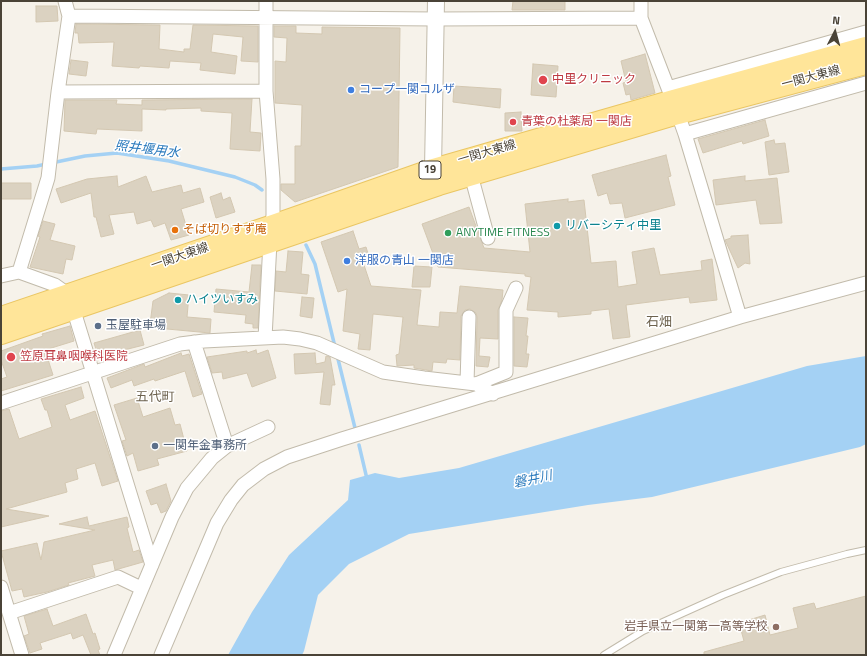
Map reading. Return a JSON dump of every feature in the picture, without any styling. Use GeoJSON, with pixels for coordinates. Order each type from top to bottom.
{"type":"FeatureCollection","features":[{"type":"Feature","properties":{"kind":"main road","name":"一関大東線"},"geometry":{"type":"LineString","coordinates":[[1,317],[72,301],[436,177],[673,101],[866,47]]}},
{"type":"Feature","properties":{"kind":"main road","name":"一関大東線"},"geometry":{"type":"LineString","coordinates":[[436,177],[471,175],[673,101],[866,64]]}},
{"type":"Feature","properties":{"kind":"main road","name":"一関大東線"},"geometry":{"type":"LineString","coordinates":[[1,334],[72,301]]}},
{"type":"Feature","properties":{"kind":"street"},"geometry":{"type":"LineString","coordinates":[[19,272],[48,178],[69,16],[65,1]]}},
{"type":"Feature","properties":{"kind":"street"},"geometry":{"type":"LineString","coordinates":[[266,1],[266,91],[273,179],[272,233],[266,338]]}},
{"type":"Feature","properties":{"kind":"street"},"geometry":{"type":"LineString","coordinates":[[436,1],[436,177]]}},
{"type":"Feature","properties":{"kind":"street"},"geometry":{"type":"LineString","coordinates":[[641,1],[641,18],[685,134],[740,317]]}},
{"type":"Feature","properties":{"kind":"street"},"geometry":{"type":"LineString","coordinates":[[69,16],[436,19],[641,18]]}},
{"type":"Feature","properties":{"kind":"street"},"geometry":{"type":"LineString","coordinates":[[673,101],[866,32]]}},
{"type":"Feature","properties":{"kind":"street"},"geometry":{"type":"LineString","coordinates":[[685,134],[866,83]]}},
{"type":"Feature","properties":{"kind":"street"},"geometry":{"type":"LineString","coordinates":[[58,92],[266,91]]}},
{"type":"Feature","properties":{"kind":"street"},"geometry":{"type":"LineString","coordinates":[[471,175],[488,238]]}},
{"type":"Feature","properties":{"kind":"street"},"geometry":{"type":"LineString","coordinates":[[1,276],[19,272],[55,284],[72,301],[152,564]]}},
{"type":"Feature","properties":{"kind":"street"},"geometry":{"type":"LineString","coordinates":[[161,655],[217,523],[231,500],[244,485],[264,469],[287,457],[740,317],[866,283]]}},
{"type":"Feature","properties":{"kind":"street"},"geometry":{"type":"LineString","coordinates":[[471,383],[506,372],[506,310],[516,288]]}},
{"type":"Feature","properties":{"kind":"street"},"geometry":{"type":"LineString","coordinates":[[468,318],[471,383]]}},
{"type":"Feature","properties":{"kind":"street"},"geometry":{"type":"LineString","coordinates":[[1,403],[180,344],[283,337],[317,343],[383,372],[471,383],[493,394]]}},
{"type":"Feature","properties":{"kind":"street"},"geometry":{"type":"LineString","coordinates":[[194,342],[227,446]]}},
{"type":"Feature","properties":{"kind":"street"},"geometry":{"type":"LineString","coordinates":[[114,655],[172,517],[188,488],[212,458],[227,446],[268,426]]}},
{"type":"Feature","properties":{"kind":"street"},"geometry":{"type":"LineString","coordinates":[[8,613],[118,577],[142,588]]}},
{"type":"Feature","properties":{"kind":"street"},"geometry":{"type":"LineString","coordinates":[[1,586],[22,655]]}},
{"type":"Feature","properties":{"kind":"lane"},"geometry":{"type":"LineString","coordinates":[[604,655],[643,631],[730,592],[781,572],[866,550]]}},
{"type":"Feature","properties":{"kind":"water","name":"磐井川"},"geometry":{"type":"Polygon","coordinates":[[[866,356],[866,444],[860,447],[652,497],[588,505],[409,534],[349,564],[318,595],[302,655],[228,655],[252,612],[289,555],[348,500],[350,480],[375,473],[399,478],[459,468],[807,366],[866,356]]]}},
{"type":"Feature","properties":{"kind":"building"},"geometry":{"type":"Polygon","coordinates":[[[513,1],[565,1],[565,10],[512,10],[513,1]]]}},
{"type":"Feature","properties":{"kind":"building"},"geometry":{"type":"Polygon","coordinates":[[[36,6],[57,6],[58,21],[36,22],[36,6]]]}},
{"type":"Feature","properties":{"kind":"building"},"geometry":{"type":"Polygon","coordinates":[[[76,24],[160,25],[159,49],[184,52],[184,49],[190,49],[193,25],[258,26],[258,62],[241,61],[243,37],[213,34],[211,52],[237,56],[235,74],[200,70],[201,63],[170,61],[169,68],[112,66],[114,42],[79,43],[78,33],[75,33],[76,24]]]}},
{"type":"Feature","properties":{"kind":"building","name":"コープ一関コルザ"},"geometry":{"type":"Polygon","coordinates":[[[274,26],[296,26],[296,33],[322,34],[322,27],[400,28],[398,167],[295,202],[281,190],[281,184],[295,184],[295,146],[301,146],[302,105],[275,103],[275,61],[286,62],[287,38],[274,37],[274,26]]]}},
{"type":"Feature","properties":{"kind":"building"},"geometry":{"type":"Polygon","coordinates":[[[645,54],[655,93],[631,100],[630,94],[626,95],[623,83],[626,82],[621,61],[645,54]]]}},
{"type":"Feature","properties":{"kind":"building"},"geometry":{"type":"Polygon","coordinates":[[[71,60],[88,62],[86,76],[69,74],[71,60]]]}},
{"type":"Feature","properties":{"kind":"building","name":"中里クリニック"},"geometry":{"type":"Polygon","coordinates":[[[533,64],[558,66],[556,97],[531,95],[533,64]]]}},
{"type":"Feature","properties":{"kind":"building"},"geometry":{"type":"Polygon","coordinates":[[[454,86],[501,89],[500,108],[453,102],[454,86]]]}},
{"type":"Feature","properties":{"kind":"building"},"geometry":{"type":"Polygon","coordinates":[[[252,99],[250,132],[261,133],[260,151],[230,149],[232,113],[201,111],[201,108],[166,110],[142,109],[142,131],[97,129],[96,134],[64,131],[65,100],[117,100],[116,104],[142,105],[142,100],[252,99]]]}},
{"type":"Feature","properties":{"kind":"building","name":"青葉の杜薬局 一関店"},"geometry":{"type":"Polygon","coordinates":[[[521,112],[522,131],[505,131],[505,113],[521,112]]]}},
{"type":"Feature","properties":{"kind":"building"},"geometry":{"type":"Polygon","coordinates":[[[765,120],[769,136],[743,144],[742,141],[703,153],[698,139],[765,120]]]}},
{"type":"Feature","properties":{"kind":"building"},"geometry":{"type":"Polygon","coordinates":[[[774,140],[775,144],[785,143],[789,172],[769,175],[765,142],[774,140]]]}},
{"type":"Feature","properties":{"kind":"building"},"geometry":{"type":"Polygon","coordinates":[[[666,155],[671,176],[668,177],[675,205],[625,218],[622,203],[610,204],[607,193],[598,196],[592,175],[666,155]]]}},
{"type":"Feature","properties":{"kind":"building"},"geometry":{"type":"Polygon","coordinates":[[[117,176],[118,187],[146,176],[152,192],[181,185],[183,193],[200,188],[204,202],[181,209],[189,235],[171,240],[165,223],[154,227],[151,220],[137,224],[134,212],[109,215],[114,234],[101,237],[96,217],[94,217],[91,193],[61,203],[56,189],[87,179],[117,176]]]}},
{"type":"Feature","properties":{"kind":"building"},"geometry":{"type":"Polygon","coordinates":[[[745,176],[745,181],[777,178],[782,223],[760,224],[756,200],[716,205],[713,180],[745,176]]]}},
{"type":"Feature","properties":{"kind":"building"},"geometry":{"type":"Polygon","coordinates":[[[1,183],[31,183],[31,199],[1,199],[1,183]]]}},
{"type":"Feature","properties":{"kind":"building"},"geometry":{"type":"Polygon","coordinates":[[[221,193],[223,200],[230,197],[235,212],[216,218],[210,197],[221,193]]]}},
{"type":"Feature","properties":{"kind":"building"},"geometry":{"type":"Polygon","coordinates":[[[568,199],[568,202],[584,200],[591,263],[616,261],[618,287],[637,284],[632,252],[654,248],[660,275],[702,270],[701,261],[712,259],[717,300],[690,303],[689,297],[626,305],[630,337],[613,339],[609,309],[591,311],[591,314],[558,317],[558,312],[527,310],[531,277],[525,276],[525,274],[438,267],[422,224],[469,207],[484,248],[530,252],[525,204],[568,199]]]}},
{"type":"Feature","properties":{"kind":"building"},"geometry":{"type":"Polygon","coordinates":[[[43,221],[55,224],[50,240],[75,246],[72,260],[66,259],[63,274],[30,267],[40,237],[38,236],[43,221]]]}},
{"type":"Feature","properties":{"kind":"building"},"geometry":{"type":"Polygon","coordinates":[[[353,231],[359,249],[366,247],[370,260],[363,262],[371,286],[421,290],[417,325],[439,327],[440,312],[457,313],[460,286],[503,290],[502,300],[498,310],[498,339],[480,338],[479,356],[490,357],[488,367],[476,366],[477,317],[476,313],[470,309],[465,310],[461,316],[460,360],[447,359],[446,363],[433,362],[432,371],[414,368],[414,365],[397,366],[396,355],[399,354],[403,317],[373,314],[370,350],[358,349],[360,334],[343,331],[347,289],[338,292],[321,242],[353,231]]]}},
{"type":"Feature","properties":{"kind":"building"},"geometry":{"type":"Polygon","coordinates":[[[748,235],[750,264],[745,263],[738,268],[725,240],[731,238],[731,236],[748,235]]]}},
{"type":"Feature","properties":{"kind":"building"},"geometry":{"type":"Polygon","coordinates":[[[288,251],[303,252],[301,274],[309,275],[307,294],[275,291],[276,271],[286,272],[288,251]]]}},
{"type":"Feature","properties":{"kind":"building"},"geometry":{"type":"Polygon","coordinates":[[[252,265],[261,265],[258,328],[253,328],[253,324],[245,323],[246,315],[214,312],[216,289],[249,292],[252,265]]]}},
{"type":"Feature","properties":{"kind":"building"},"geometry":{"type":"Polygon","coordinates":[[[414,266],[432,267],[430,287],[412,287],[414,266]]]}},
{"type":"Feature","properties":{"kind":"building"},"geometry":{"type":"Polygon","coordinates":[[[169,293],[189,295],[187,317],[211,319],[210,333],[167,329],[163,328],[163,326],[150,324],[153,301],[169,293]]]}},
{"type":"Feature","properties":{"kind":"building"},"geometry":{"type":"Polygon","coordinates":[[[302,297],[314,298],[312,318],[300,316],[302,297]]]}},
{"type":"Feature","properties":{"kind":"building"},"geometry":{"type":"Polygon","coordinates":[[[514,317],[528,318],[526,354],[529,354],[527,367],[514,366],[514,317]]]}},
{"type":"Feature","properties":{"kind":"building"},"geometry":{"type":"Polygon","coordinates":[[[70,326],[74,341],[45,350],[53,375],[1,391],[1,379],[7,377],[1,360],[1,351],[43,336],[42,334],[70,326]]]}},
{"type":"Feature","properties":{"kind":"building"},"geometry":{"type":"Polygon","coordinates":[[[140,330],[144,345],[120,351],[119,349],[98,356],[94,343],[140,330]]]}},
{"type":"Feature","properties":{"kind":"building"},"geometry":{"type":"Polygon","coordinates":[[[256,350],[257,354],[268,350],[276,378],[252,387],[247,373],[223,379],[222,372],[212,373],[207,357],[247,351],[247,353],[256,350]]]}},
{"type":"Feature","properties":{"kind":"building"},"geometry":{"type":"Polygon","coordinates":[[[181,353],[182,356],[189,354],[202,394],[193,397],[185,371],[134,386],[132,380],[111,388],[107,378],[144,364],[145,367],[181,353]]]}},
{"type":"Feature","properties":{"kind":"building"},"geometry":{"type":"Polygon","coordinates":[[[315,353],[316,364],[325,362],[326,356],[330,357],[335,385],[332,385],[330,405],[320,404],[324,372],[295,374],[294,354],[315,353]]]}},
{"type":"Feature","properties":{"kind":"building"},"geometry":{"type":"Polygon","coordinates":[[[81,387],[84,398],[65,405],[70,420],[95,411],[118,481],[102,486],[95,463],[76,469],[78,479],[65,483],[67,492],[6,509],[49,516],[1,527],[1,411],[9,409],[19,439],[52,427],[47,410],[45,410],[41,399],[81,387]]]}},
{"type":"Feature","properties":{"kind":"building"},"geometry":{"type":"Polygon","coordinates":[[[137,398],[143,417],[170,408],[175,425],[180,424],[187,451],[157,459],[159,465],[138,471],[133,453],[127,456],[122,441],[126,440],[114,405],[137,398]]]}},
{"type":"Feature","properties":{"kind":"building"},"geometry":{"type":"Polygon","coordinates":[[[166,484],[171,501],[166,511],[161,513],[157,503],[151,505],[146,491],[166,484]]]}},
{"type":"Feature","properties":{"kind":"building"},"geometry":{"type":"Polygon","coordinates":[[[87,517],[89,526],[127,517],[129,527],[127,528],[133,552],[139,550],[143,562],[115,570],[113,560],[92,565],[95,576],[68,583],[69,585],[47,592],[24,597],[22,589],[12,591],[1,551],[37,543],[41,560],[44,542],[95,530],[59,524],[87,517]]]}},
{"type":"Feature","properties":{"kind":"building"},"geometry":{"type":"Polygon","coordinates":[[[866,596],[866,655],[704,655],[704,652],[744,641],[739,623],[765,615],[770,635],[798,628],[793,608],[814,603],[816,609],[866,596]]]}},
{"type":"Feature","properties":{"kind":"building"},"geometry":{"type":"Polygon","coordinates":[[[47,609],[53,626],[86,614],[93,634],[95,633],[100,649],[98,650],[100,655],[91,655],[83,635],[73,639],[71,633],[40,643],[42,649],[30,653],[24,636],[29,634],[24,616],[47,609]]]}},
{"type":"Feature","properties":{"kind":"waterway","name":"照井堰用水"},"geometry":{"type":"LineString","coordinates":[[1,169],[37,166],[85,156],[117,153],[169,161],[235,177],[255,185],[262,190]]}},
{"type":"Feature","properties":{"kind":"waterway","name":"照井堰用水"},"geometry":{"type":"LineString","coordinates":[[306,245],[315,264],[335,347]]}},
{"type":"Feature","properties":{"kind":"waterway","name":"照井堰用水"},"geometry":{"type":"LineString","coordinates":[[337,355],[355,428]]}},
{"type":"Feature","properties":{"kind":"waterway","name":"照井堰用水"},"geometry":{"type":"LineString","coordinates":[[359,445],[367,479]]}},
{"type":"Feature","properties":{"kind":"place","name":"中里クリニック"},"geometry":{"type":"Point","coordinates":[543,80]}},
{"type":"Feature","properties":{"kind":"place","name":"コープ一関コルザ"},"geometry":{"type":"Point","coordinates":[351,90]}},
{"type":"Feature","properties":{"kind":"place","name":"青葉の杜薬局 一関店"},"geometry":{"type":"Point","coordinates":[513,122]}},
{"type":"Feature","properties":{"kind":"place","name":"リバーシティ中里"},"geometry":{"type":"Point","coordinates":[557,226]}},
{"type":"Feature","properties":{"kind":"place","name":"そば切りすず庵"},"geometry":{"type":"Point","coordinates":[175,230]}},
{"type":"Feature","properties":{"kind":"place","name":"ANYTIME FITNESS"},"geometry":{"type":"Point","coordinates":[448,233]}},
{"type":"Feature","properties":{"kind":"place","name":"洋服の青山 一関店"},"geometry":{"type":"Point","coordinates":[347,261]}},
{"type":"Feature","properties":{"kind":"place","name":"ハイツいすみ"},"geometry":{"type":"Point","coordinates":[178,300]}},
{"type":"Feature","properties":{"kind":"place","name":"玉屋駐車場"},"geometry":{"type":"Point","coordinates":[98,326]}},
{"type":"Feature","properties":{"kind":"place","name":"笠原耳鼻咽喉科医院"},"geometry":{"type":"Point","coordinates":[11,357]}},
{"type":"Feature","properties":{"kind":"place","name":"一関年金事務所"},"geometry":{"type":"Point","coordinates":[155,446]}},
{"type":"Feature","properties":{"kind":"place","name":"岩手県立一関第一高等学校"},"geometry":{"type":"Point","coordinates":[776,627]}},
{"type":"Feature","properties":{"kind":"district","name":"石畑"},"geometry":{"type":"Point","coordinates":[659,323]}},
{"type":"Feature","properties":{"kind":"district","name":"五代町"},"geometry":{"type":"Point","coordinates":[155,398]}}]}
